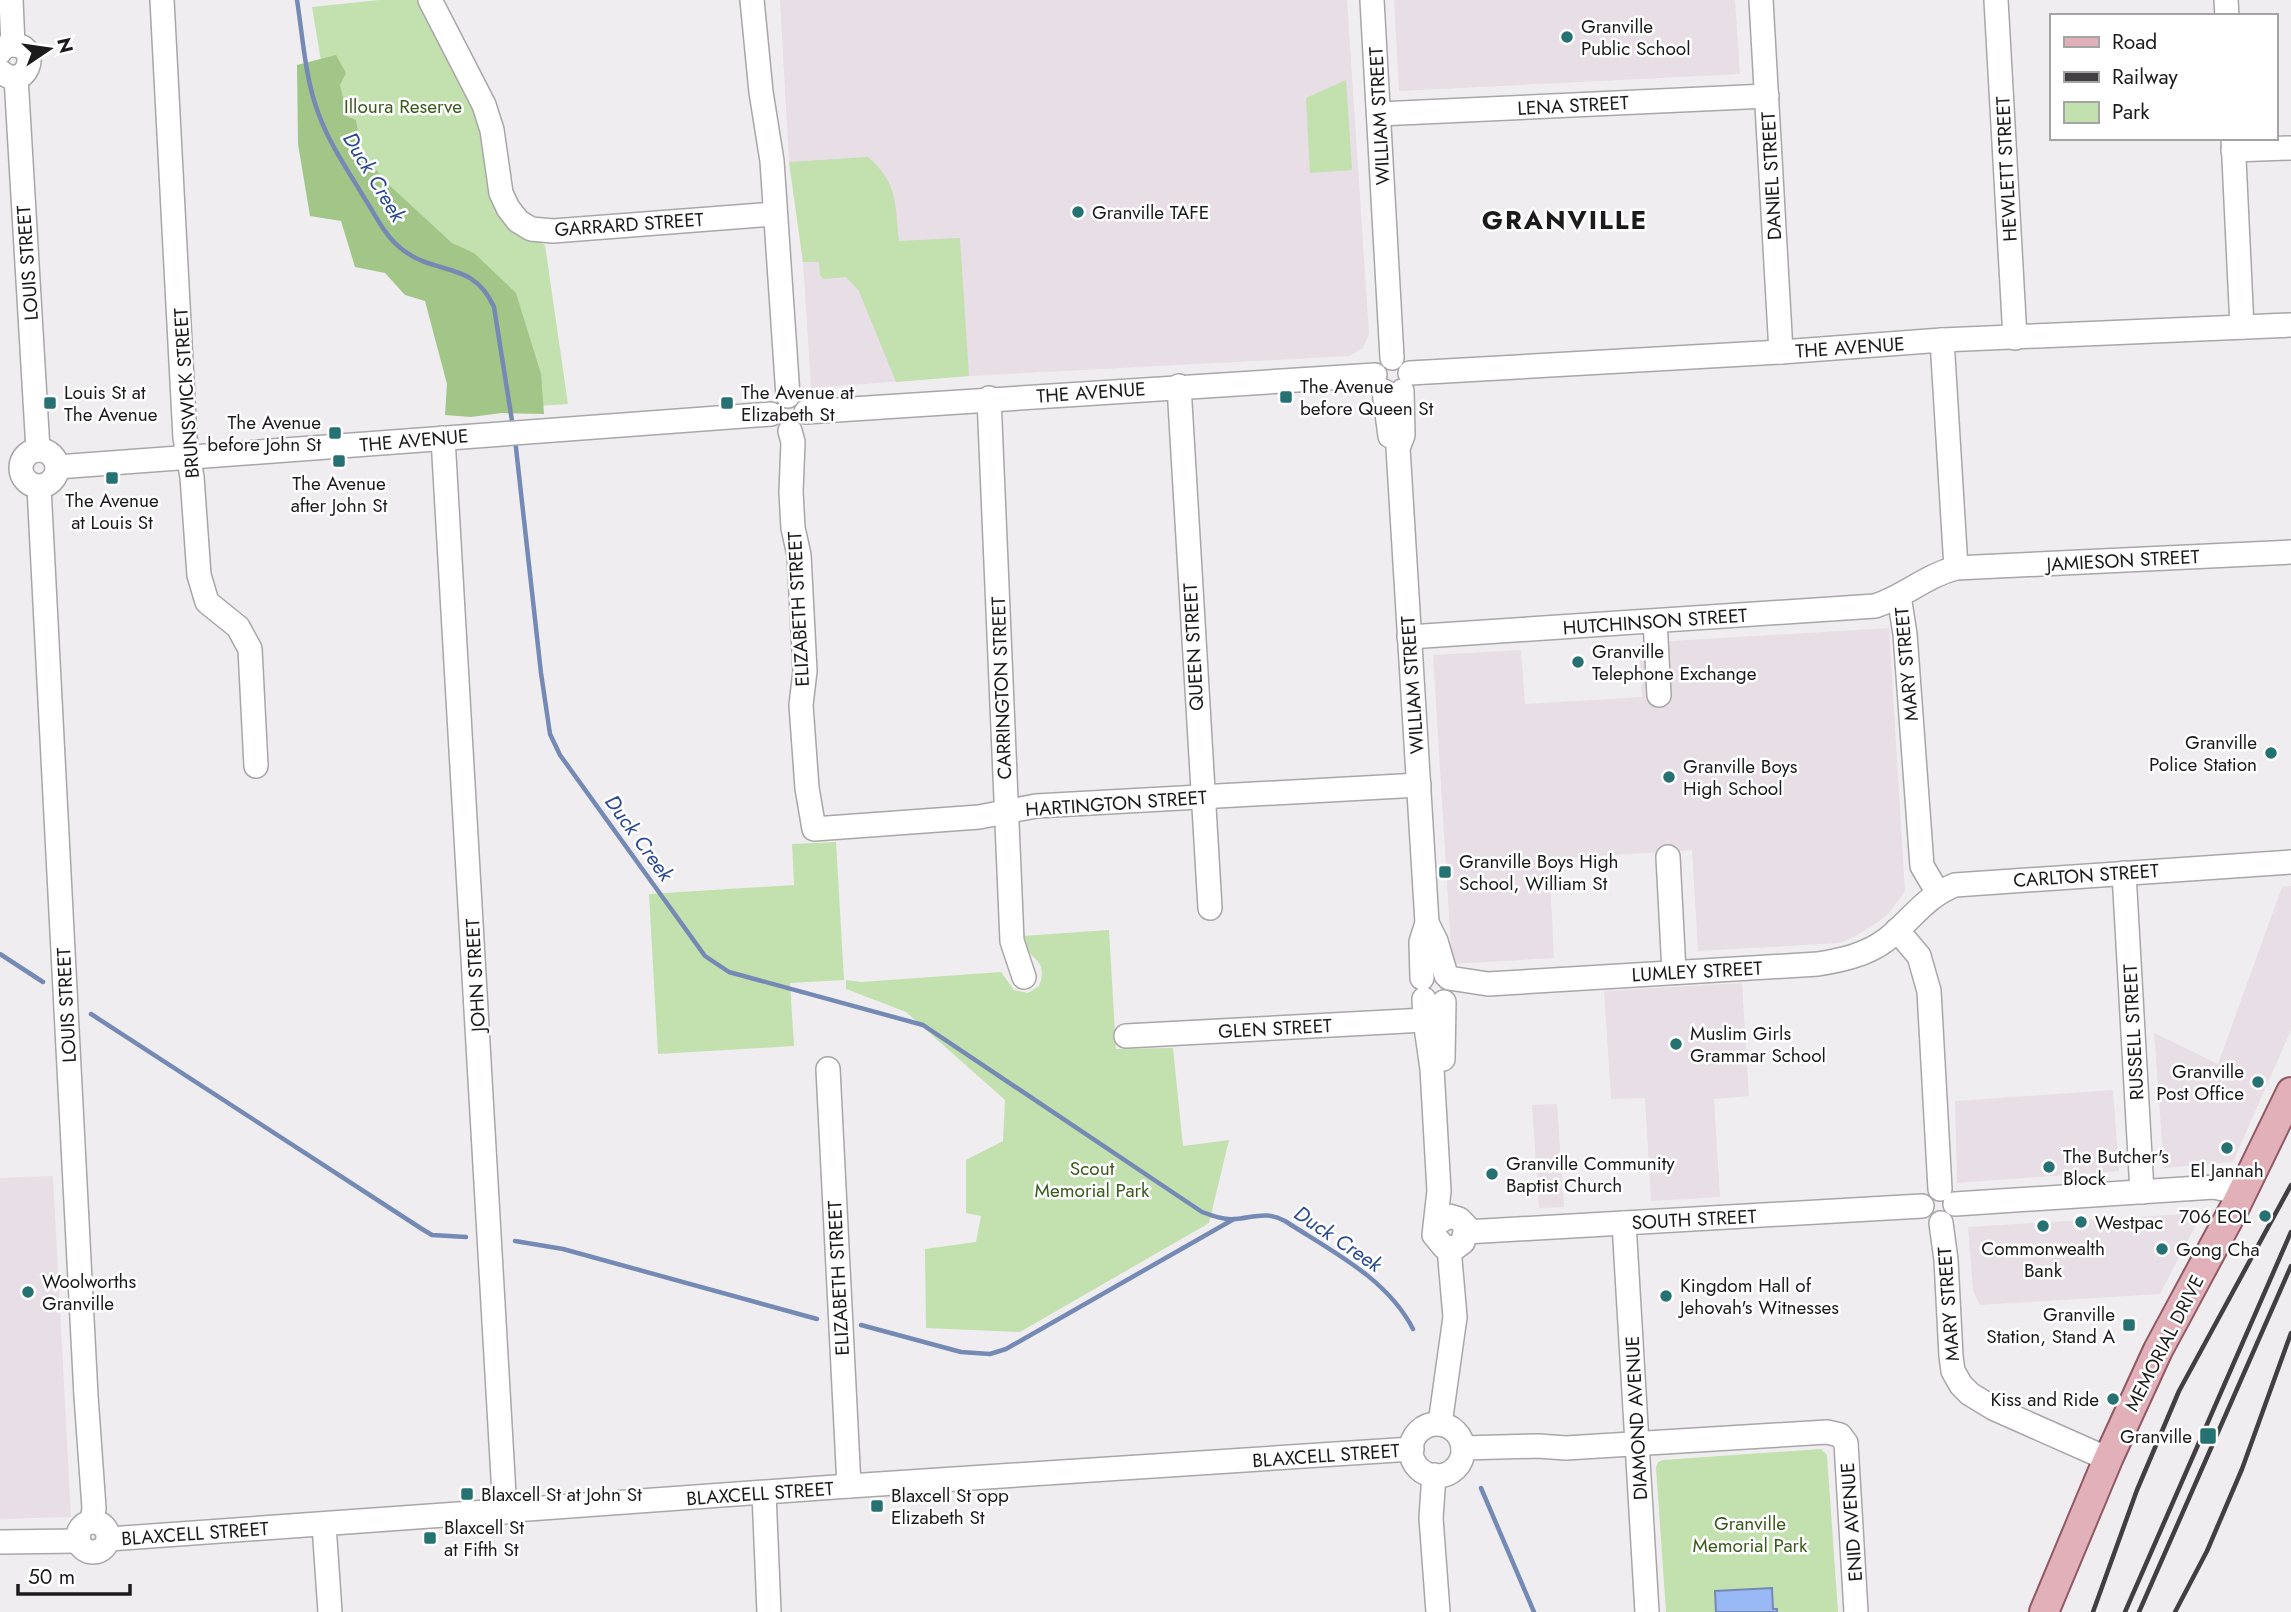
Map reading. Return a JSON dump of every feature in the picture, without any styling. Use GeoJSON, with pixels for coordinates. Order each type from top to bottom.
{"type":"FeatureCollection","features":[{"type":"Feature","properties":{"kind":"main road","name":"MEMORIAL DRIVE"},"geometry":{"type":"LineString","coordinates":[[2044,1612],[2108,1459],[2158,1350],[2242,1193],[2291,1092]]}},
{"type":"Feature","properties":{"kind":"street"},"geometry":{"type":"LineString","coordinates":[[7,48],[11,0]]}},
{"type":"Feature","properties":{"kind":"street","name":"BRUNSWICK STREET"},"geometry":{"type":"LineString","coordinates":[[162,0],[185,438],[192,477],[199,575],[207,602],[238,627],[250,649],[256,766]]}},
{"type":"Feature","properties":{"kind":"street","name":"GARRARD STREET"},"geometry":{"type":"LineString","coordinates":[[430,0],[484,105],[492,130],[501,193],[518,221],[531,229],[553,231],[774,214]]}},
{"type":"Feature","properties":{"kind":"street"},"geometry":{"type":"LineString","coordinates":[[752,0],[761,92],[772,161],[788,396]]}},
{"type":"Feature","properties":{"kind":"street","name":"WILLIAM STREET"},"geometry":{"type":"LineString","coordinates":[[1372,0],[1392,358],[1379,365],[1393,383],[1390,436],[1398,448],[1427,923],[1436,941],[1437,993],[1451,1190],[1463,1225]]}},
{"type":"Feature","properties":{"kind":"street","name":"DANIEL STREET"},"geometry":{"type":"LineString","coordinates":[[1761,0],[1781,352]]}},
{"type":"Feature","properties":{"kind":"street","name":"HEWLETT STREET"},"geometry":{"type":"LineString","coordinates":[[1996,0],[2015,338]]}},
{"type":"Feature","properties":{"kind":"street","name":"LOUIS STREET"},"geometry":{"type":"LineString","coordinates":[[7,48],[22,47],[29,59],[24,73],[8,74],[38,450]]}},
{"type":"Feature","properties":{"kind":"street","name":"LENA STREET"},"geometry":{"type":"LineString","coordinates":[[1379,114],[1767,96]]}},
{"type":"Feature","properties":{"kind":"street"},"geometry":{"type":"LineString","coordinates":[[2242,327],[2233,144],[2291,148]]}},
{"type":"Feature","properties":{"kind":"street","name":"THE AVENUE"},"geometry":{"type":"LineString","coordinates":[[806,412],[1179,386],[1393,383],[1942,340],[2291,325]]}},
{"type":"Feature","properties":{"kind":"street"},"geometry":{"type":"LineString","coordinates":[[1942,340],[1956,568]]}},
{"type":"Feature","properties":{"kind":"street","name":"QUEEN STREET"},"geometry":{"type":"LineString","coordinates":[[1179,386],[1210,908]]}},
{"type":"Feature","properties":{"kind":"street"},"geometry":{"type":"LineString","coordinates":[[788,396],[802,402],[806,412],[800,427],[790,431],[779,428],[772,419],[778,400],[788,396]]}},
{"type":"Feature","properties":{"kind":"street","name":"CARRINGTON STREET"},"geometry":{"type":"LineString","coordinates":[[989,398],[1012,941],[1024,977]]}},
{"type":"Feature","properties":{"kind":"street","name":"THE AVENUE"},"geometry":{"type":"LineString","coordinates":[[57,467],[772,414]]}},
{"type":"Feature","properties":{"kind":"street","name":"ELIZABETH STREET"},"geometry":{"type":"LineString","coordinates":[[790,431],[793,442],[793,528],[799,555],[805,671],[802,717],[807,788],[814,829]]}},
{"type":"Feature","properties":{"kind":"street","name":"JOHN STREET"},"geometry":{"type":"LineString","coordinates":[[443,438],[505,1512]]}},
{"type":"Feature","properties":{"kind":"street"},"geometry":{"type":"LineString","coordinates":[[38,450],[49,452],[57,467],[57,473],[50,483],[39,487],[29,484],[10,470],[23,458],[38,450]]}},
{"type":"Feature","properties":{"kind":"street","name":"LOUIS STREET"},"geometry":{"type":"LineString","coordinates":[[39,487],[94,1508],[85,1531]]}},
{"type":"Feature","properties":{"kind":"street","name":"JAMIESON STREET"},"geometry":{"type":"LineString","coordinates":[[1956,568],[2291,552]]}},
{"type":"Feature","properties":{"kind":"street","name":"MARY STREET"},"geometry":{"type":"LineString","coordinates":[[1938,892],[1922,866],[1905,634],[1899,596],[1923,580],[1956,568]]}},
{"type":"Feature","properties":{"kind":"street","name":"HUTCHINSON STREET"},"geometry":{"type":"LineString","coordinates":[[1409,637],[1866,607],[1899,596]]}},
{"type":"Feature","properties":{"kind":"street"},"geometry":{"type":"LineString","coordinates":[[1655,621],[1660,695]]}},
{"type":"Feature","properties":{"kind":"street","name":"HARTINGTON STREET"},"geometry":{"type":"LineString","coordinates":[[814,829],[979,817],[1036,806],[1419,785]]}},
{"type":"Feature","properties":{"kind":"street"},"geometry":{"type":"LineString","coordinates":[[1668,857],[1674,972]]}},
{"type":"Feature","properties":{"kind":"street","name":"CARLTON STREET"},"geometry":{"type":"LineString","coordinates":[[1898,930],[1938,892],[1962,884],[2291,862]]}},
{"type":"Feature","properties":{"kind":"street","name":"RUSSELL STREET"},"geometry":{"type":"LineString","coordinates":[[2124,873],[2142,1192]]}},
{"type":"Feature","properties":{"kind":"street"},"geometry":{"type":"LineString","coordinates":[[1898,930],[1919,956],[1929,991],[1948,1196],[1952,1216],[1941,1223],[1928,1219],[1922,1206],[1923,1200],[1930,1192],[1948,1196],[2142,1192],[2214,1187],[2242,1193]]}},
{"type":"Feature","properties":{"kind":"street","name":"LUMLEY STREET"},"geometry":{"type":"LineString","coordinates":[[1437,993],[1488,984],[1828,963],[1871,950],[1898,930]]}},
{"type":"Feature","properties":{"kind":"street","name":"WILLIAM STREET"},"geometry":{"type":"LineString","coordinates":[[1436,1224],[1439,1180],[1432,1069],[1437,993]]}},
{"type":"Feature","properties":{"kind":"street","name":"GLEN STREET"},"geometry":{"type":"LineString","coordinates":[[1126,1036],[1437,993]]}},
{"type":"Feature","properties":{"kind":"street","name":"ELIZABETH STREET"},"geometry":{"type":"LineString","coordinates":[[828,1069],[849,1486]]}},
{"type":"Feature","properties":{"kind":"street","name":"SOUTH STREET"},"geometry":{"type":"LineString","coordinates":[[1463,1225],[1624,1223],[1922,1206]]}},
{"type":"Feature","properties":{"kind":"street"},"geometry":{"type":"LineString","coordinates":[[1449,1216],[1463,1225],[1464,1242],[1449,1248],[1444,1247],[1434,1235],[1436,1224],[1449,1216]]}},
{"type":"Feature","properties":{"kind":"street","name":"DIAMOND AVENUE"},"geometry":{"type":"LineString","coordinates":[[1624,1223],[1647,1612]]}},
{"type":"Feature","properties":{"kind":"street","name":"MARY STREET"},"geometry":{"type":"LineString","coordinates":[[1941,1223],[1946,1260],[1951,1356],[1953,1371],[1961,1385],[1985,1404],[2108,1459]]}},
{"type":"Feature","properties":{"kind":"street"},"geometry":{"type":"LineString","coordinates":[[1440,1424],[1455,1317],[1449,1248]]}},
{"type":"Feature","properties":{"kind":"street"},"geometry":{"type":"LineString","coordinates":[[1440,1424],[1455,1431],[1463,1448],[1455,1469],[1443,1475],[1434,1475],[1419,1467],[1412,1449],[1419,1432],[1430,1425],[1440,1424]]}},
{"type":"Feature","properties":{"kind":"street","name":"ENID AVENUE"},"geometry":{"type":"LineString","coordinates":[[1637,1442],[1827,1432],[1840,1435],[1846,1443],[1856,1612]]}},
{"type":"Feature","properties":{"kind":"street"},"geometry":{"type":"LineString","coordinates":[[1463,1448],[1566,1448],[1637,1442]]}},
{"type":"Feature","properties":{"kind":"street","name":"BLAXCELL STREET"},"geometry":{"type":"LineString","coordinates":[[85,1531],[83,1549],[92,1552],[105,1547],[108,1539],[1412,1449]]}},
{"type":"Feature","properties":{"kind":"street"},"geometry":{"type":"LineString","coordinates":[[1434,1475],[1431,1518],[1438,1612]]}},
{"type":"Feature","properties":{"kind":"street"},"geometry":{"type":"LineString","coordinates":[[764,1493],[769,1612]]}},
{"type":"Feature","properties":{"kind":"street"},"geometry":{"type":"LineString","coordinates":[[324,1525],[330,1612]]}},
{"type":"Feature","properties":{"kind":"street"},"geometry":{"type":"LineString","coordinates":[[0,1542],[85,1531]]}},
{"type":"Feature","properties":{"kind":"shaded area","name":"Granville TAFE"},"geometry":{"type":"Polygon","coordinates":[[[780,0],[1347,0],[1369,334],[1363,348],[1349,356],[969,376],[811,388],[803,262],[789,162],[780,0]]]}},
{"type":"Feature","properties":{"kind":"shaded area","name":"Granville Public School"},"geometry":{"type":"Polygon","coordinates":[[[1394,0],[1735,0],[1740,74],[1399,91],[1394,0]]]}},
{"type":"Feature","properties":{"kind":"shaded area","name":"Granville Boys High School"},"geometry":{"type":"Polygon","coordinates":[[[1889,628],[1905,891],[1889,913],[1878,922],[1840,943],[1698,951],[1692,850],[1549,859],[1554,958],[1452,964],[1433,655],[1521,650],[1525,704],[1642,697],[1639,643],[1889,628]]]}},
{"type":"Feature","properties":{"kind":"shaded area"},"geometry":{"type":"Polygon","coordinates":[[[2291,886],[2291,1030],[2233,1162],[2164,1168],[2154,1033],[2218,1064],[2282,887],[2291,886]]]}},
{"type":"Feature","properties":{"kind":"shaded area","name":"Muslim Girls Grammar School"},"geometry":{"type":"Polygon","coordinates":[[[1742,983],[1749,1096],[1714,1099],[1720,1197],[1651,1201],[1645,1098],[1611,1099],[1604,991],[1742,983]]]}},
{"type":"Feature","properties":{"kind":"shaded area"},"geometry":{"type":"Polygon","coordinates":[[[2113,1090],[2119,1171],[1957,1183],[1955,1101],[2113,1090]]]}},
{"type":"Feature","properties":{"kind":"shaded area"},"geometry":{"type":"Polygon","coordinates":[[[1557,1104],[1564,1207],[1539,1208],[1532,1105],[1557,1104]]]}},
{"type":"Feature","properties":{"kind":"shaded area"},"geometry":{"type":"Polygon","coordinates":[[[53,1176],[71,1517],[0,1519],[0,1178],[53,1176]]]}},
{"type":"Feature","properties":{"kind":"shaded area"},"geometry":{"type":"Polygon","coordinates":[[[2202,1213],[2160,1294],[1980,1305],[1973,1291],[1968,1227],[2202,1213]]]}},
{"type":"Feature","properties":{"kind":"green space","name":"Illoura Reserve"},"geometry":{"type":"Polygon","coordinates":[[[379,0],[427,0],[467,84],[517,228],[545,245],[568,404],[520,407],[381,200],[325,85],[312,7],[379,0]]]}},
{"type":"Feature","properties":{"kind":"green space"},"geometry":{"type":"Polygon","coordinates":[[[336,55],[346,73],[340,85],[348,117],[356,120],[362,153],[388,184],[452,243],[474,253],[516,293],[541,374],[544,414],[502,413],[471,417],[445,415],[447,384],[425,301],[405,295],[385,273],[355,267],[341,221],[310,216],[298,144],[297,65],[336,55]]]}},
{"type":"Feature","properties":{"kind":"green space"},"geometry":{"type":"Polygon","coordinates":[[[1346,80],[1352,170],[1310,173],[1306,98],[1346,80]]]}},
{"type":"Feature","properties":{"kind":"green space"},"geometry":{"type":"Polygon","coordinates":[[[868,157],[890,185],[899,241],[960,238],[969,376],[896,382],[859,291],[846,277],[823,279],[819,262],[803,262],[789,162],[868,157]]]}},
{"type":"Feature","properties":{"kind":"green space"},"geometry":{"type":"Polygon","coordinates":[[[836,842],[844,980],[790,983],[794,1046],[658,1054],[649,894],[794,885],[792,844],[836,842]]]}},
{"type":"Feature","properties":{"kind":"green space","name":"Scout Memorial Park"},"geometry":{"type":"Polygon","coordinates":[[[1109,930],[1116,1049],[1173,1048],[1183,1146],[1229,1140],[1209,1223],[1020,1332],[926,1328],[925,1249],[976,1242],[981,1216],[966,1213],[966,1160],[1003,1141],[1005,1100],[906,1012],[846,989],[846,980],[861,982],[1001,972],[1014,990],[1028,993],[1039,986],[1042,969],[1028,951],[1022,936],[1109,930]]]}},
{"type":"Feature","properties":{"kind":"green space","name":"Granville Memorial Park"},"geometry":{"type":"Polygon","coordinates":[[[1821,1449],[1827,1455],[1838,1612],[1666,1612],[1656,1467],[1658,1462],[1821,1449]]]}},
{"type":"Feature","properties":{"kind":"water"},"geometry":{"type":"Polygon","coordinates":[[[1772,1588],[1773,1609],[1777,1609],[1777,1612],[1716,1612],[1715,1591],[1772,1588]]]}},
{"type":"Feature","properties":{"kind":"waterway","name":"Duck Creek"},"geometry":{"type":"LineString","coordinates":[[297,0],[307,73],[323,126],[382,226],[397,245],[416,258],[465,275],[476,282],[494,307],[513,427]]}},
{"type":"Feature","properties":{"kind":"waterway","name":"Duck Creek"},"geometry":{"type":"LineString","coordinates":[[515,439],[550,734],[560,755],[705,956],[729,972],[923,1025],[1202,1212],[1227,1219],[1267,1215],[1285,1221],[1373,1280],[1402,1311],[1413,1329]]}},
{"type":"Feature","properties":{"kind":"waterway"},"geometry":{"type":"LineString","coordinates":[[0,954],[43,982]]}},
{"type":"Feature","properties":{"kind":"waterway"},"geometry":{"type":"LineString","coordinates":[[91,1014],[432,1235],[466,1237]]}},
{"type":"Feature","properties":{"kind":"waterway"},"geometry":{"type":"LineString","coordinates":[[861,1325],[961,1352],[990,1354],[1006,1349],[1234,1219]]}},
{"type":"Feature","properties":{"kind":"waterway"},"geometry":{"type":"LineString","coordinates":[[515,1241],[563,1249],[817,1319]]}},
{"type":"Feature","properties":{"kind":"waterway","name":"Duck Creek"},"geometry":{"type":"LineString","coordinates":[[1481,1488],[1534,1612]]}},
{"type":"Feature","properties":{"kind":"railway"},"geometry":{"type":"LineString","coordinates":[[2093,1612],[2137,1490],[2179,1391],[2291,1185]]}},
{"type":"Feature","properties":{"kind":"railway"},"geometry":{"type":"LineString","coordinates":[[2125,1612],[2291,1232]]}},
{"type":"Feature","properties":{"kind":"railway"},"geometry":{"type":"LineString","coordinates":[[2139,1612],[2291,1266]]}},
{"type":"Feature","properties":{"kind":"railway"},"geometry":{"type":"LineString","coordinates":[[2175,1612],[2207,1551],[2242,1469],[2291,1333]]}},
{"type":"Feature","properties":{"kind":"place","name":"Granville Public School"},"geometry":{"type":"Point","coordinates":[1567,37]}},
{"type":"Feature","properties":{"kind":"place","name":"Granville TAFE"},"geometry":{"type":"Point","coordinates":[1078,212]}},
{"type":"Feature","properties":{"kind":"place","name":"The Avenue before Queen St"},"geometry":{"type":"Point","coordinates":[1286,397]}},
{"type":"Feature","properties":{"kind":"place","name":"Louis St at The Avenue"},"geometry":{"type":"Point","coordinates":[50,403]}},
{"type":"Feature","properties":{"kind":"place","name":"The Avenue at Elizabeth St"},"geometry":{"type":"Point","coordinates":[727,403]}},
{"type":"Feature","properties":{"kind":"place","name":"The Avenue before John St"},"geometry":{"type":"Point","coordinates":[335,433]}},
{"type":"Feature","properties":{"kind":"place","name":"The Avenue after John St"},"geometry":{"type":"Point","coordinates":[339,461]}},
{"type":"Feature","properties":{"kind":"place","name":"The Avenue at Louis St"},"geometry":{"type":"Point","coordinates":[112,478]}},
{"type":"Feature","properties":{"kind":"place","name":"Granville Telephone Exchange"},"geometry":{"type":"Point","coordinates":[1578,662]}},
{"type":"Feature","properties":{"kind":"place","name":"Granville Police Station"},"geometry":{"type":"Point","coordinates":[2271,753]}},
{"type":"Feature","properties":{"kind":"place","name":"Granville Boys High School"},"geometry":{"type":"Point","coordinates":[1669,777]}},
{"type":"Feature","properties":{"kind":"place","name":"Granville Boys High School, William St"},"geometry":{"type":"Point","coordinates":[1445,872]}},
{"type":"Feature","properties":{"kind":"place","name":"Muslim Girls Grammar School"},"geometry":{"type":"Point","coordinates":[1676,1044]}},
{"type":"Feature","properties":{"kind":"place","name":"Granville Post Office"},"geometry":{"type":"Point","coordinates":[2258,1082]}},
{"type":"Feature","properties":{"kind":"place","name":"El Jannah"},"geometry":{"type":"Point","coordinates":[2227,1148]}},
{"type":"Feature","properties":{"kind":"place","name":"The Butcher's Block"},"geometry":{"type":"Point","coordinates":[2049,1167]}},
{"type":"Feature","properties":{"kind":"place","name":"Granville Community Baptist Church"},"geometry":{"type":"Point","coordinates":[1492,1174]}},
{"type":"Feature","properties":{"kind":"place","name":"706 EOL"},"geometry":{"type":"Point","coordinates":[2265,1216]}},
{"type":"Feature","properties":{"kind":"place","name":"Westpac"},"geometry":{"type":"Point","coordinates":[2081,1222]}},
{"type":"Feature","properties":{"kind":"place","name":"Commonwealth Bank"},"geometry":{"type":"Point","coordinates":[2043,1226]}},
{"type":"Feature","properties":{"kind":"place","name":"Gong Cha"},"geometry":{"type":"Point","coordinates":[2162,1249]}},
{"type":"Feature","properties":{"kind":"place","name":"Woolworths Granville"},"geometry":{"type":"Point","coordinates":[28,1292]}},
{"type":"Feature","properties":{"kind":"place","name":"Kingdom Hall of Jehovah's Witnesses"},"geometry":{"type":"Point","coordinates":[1666,1296]}},
{"type":"Feature","properties":{"kind":"place","name":"Granville Station, Stand A"},"geometry":{"type":"Point","coordinates":[2129,1325]}},
{"type":"Feature","properties":{"kind":"place","name":"Kiss and Ride"},"geometry":{"type":"Point","coordinates":[2113,1399]}},
{"type":"Feature","properties":{"kind":"place","name":"Granville"},"geometry":{"type":"Point","coordinates":[2208,1436]}},
{"type":"Feature","properties":{"kind":"place","name":"Blaxcell St at John St"},"geometry":{"type":"Point","coordinates":[467,1494]}},
{"type":"Feature","properties":{"kind":"place","name":"Blaxcell St opp Elizabeth St"},"geometry":{"type":"Point","coordinates":[877,1506]}},
{"type":"Feature","properties":{"kind":"place","name":"Blaxcell St at Fifth St"},"geometry":{"type":"Point","coordinates":[430,1538]}},
{"type":"Feature","properties":{"kind":"district","name":"GRANVILLE"},"geometry":{"type":"Point","coordinates":[1565,220]}}]}
